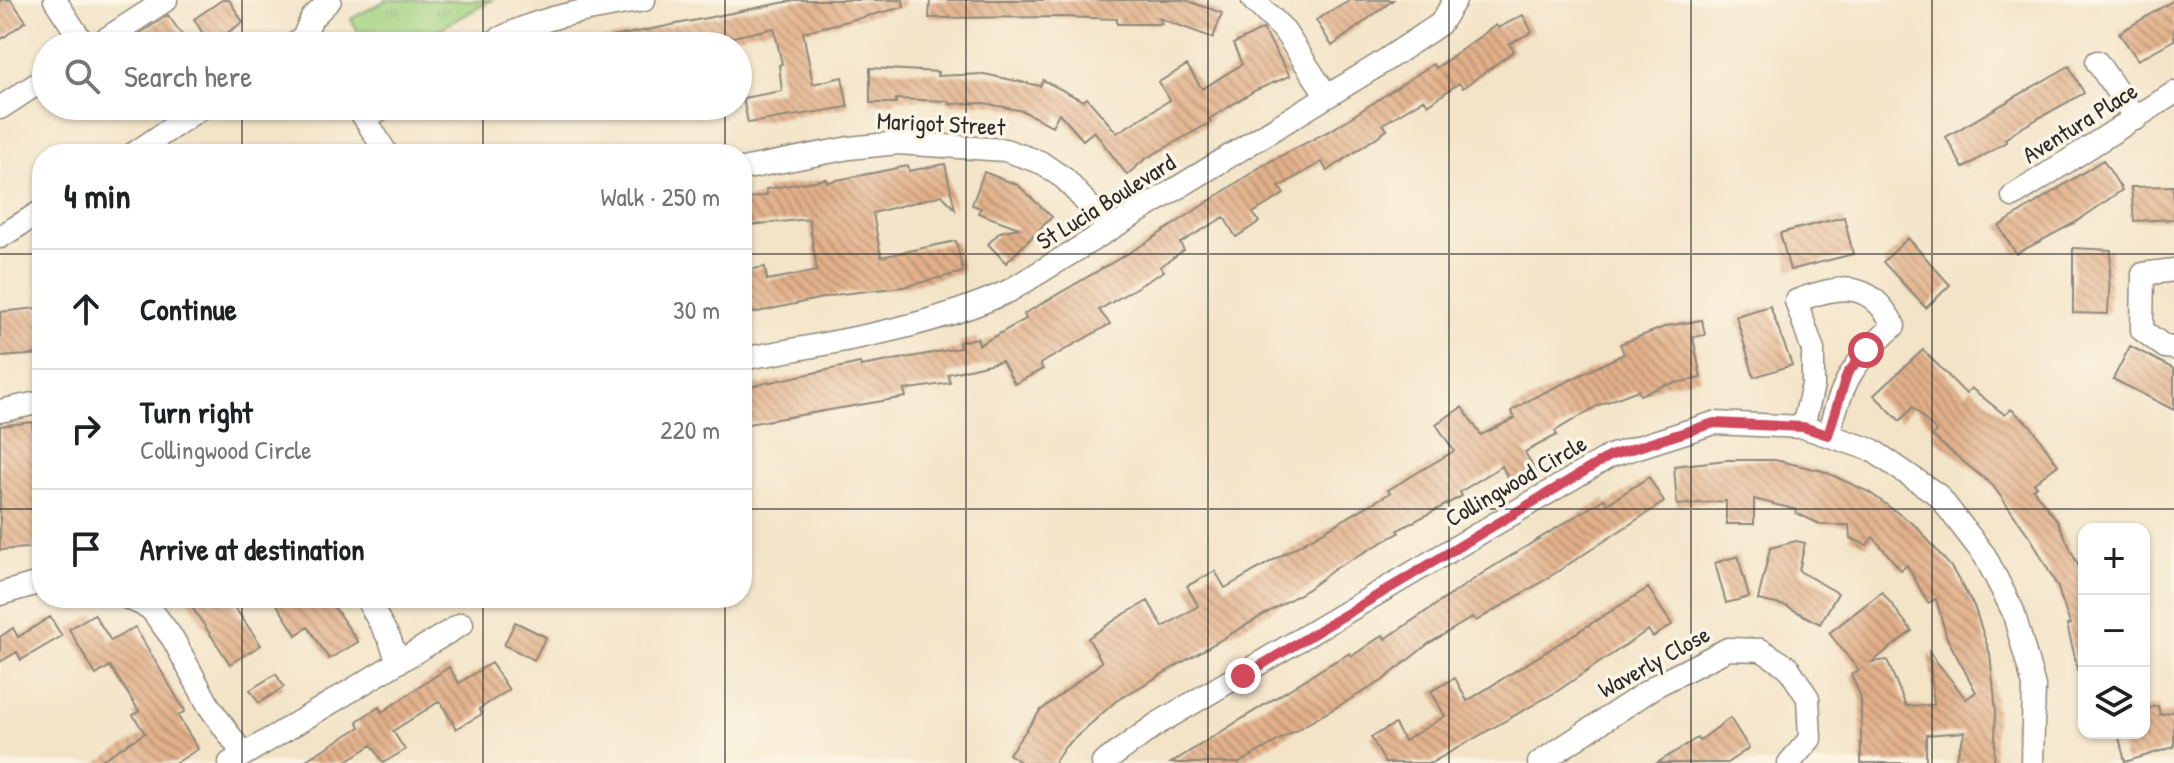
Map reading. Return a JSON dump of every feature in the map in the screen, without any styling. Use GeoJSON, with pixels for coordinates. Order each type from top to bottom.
{"type":"FeatureCollection","features":[{"type":"Feature","properties":{"kind":"street"},"geometry":{"type":"LineString","coordinates":[[55,0],[76,32]]}},
{"type":"Feature","properties":{"kind":"street"},"geometry":{"type":"LineString","coordinates":[[117,32],[166,0]]}},
{"type":"Feature","properties":{"kind":"street"},"geometry":{"type":"LineString","coordinates":[[305,30],[330,0]]}},
{"type":"Feature","properties":{"kind":"street"},"geometry":{"type":"LineString","coordinates":[[513,32],[556,15],[644,0]]}},
{"type":"Feature","properties":{"kind":"street"},"geometry":{"type":"LineString","coordinates":[[1253,0],[1283,29],[1327,96]]}},
{"type":"Feature","properties":{"kind":"street","name":"St Lucia Boulevard"},"geometry":{"type":"LineString","coordinates":[[752,357],[957,315],[1009,291],[1440,24],[1455,0]]}},
{"type":"Feature","properties":{"kind":"street"},"geometry":{"type":"LineString","coordinates":[[2097,62],[2136,119]]}},
{"type":"Feature","properties":{"kind":"street"},"geometry":{"type":"LineString","coordinates":[[0,108],[32,87]]}},
{"type":"Feature","properties":{"kind":"street","name":"Aventura Place"},"geometry":{"type":"LineString","coordinates":[[2013,196],[2173,96]]}},
{"type":"Feature","properties":{"kind":"street"},"geometry":{"type":"LineString","coordinates":[[148,144],[183,120]]}},
{"type":"Feature","properties":{"kind":"street"},"geometry":{"type":"LineString","coordinates":[[367,120],[381,144]]}},
{"type":"Feature","properties":{"kind":"street","name":"Marigot Street"},"geometry":{"type":"LineString","coordinates":[[752,167],[849,148],[898,143],[1005,150],[1040,162],[1065,179],[1110,229]]}},
{"type":"Feature","properties":{"kind":"street"},"geometry":{"type":"LineString","coordinates":[[0,237],[32,217]]}},
{"type":"Feature","properties":{"kind":"street"},"geometry":{"type":"LineString","coordinates":[[2174,270],[2143,274],[2142,330],[2165,347],[2174,348]]}},
{"type":"Feature","properties":{"kind":"street"},"geometry":{"type":"LineString","coordinates":[[1803,427],[1813,385],[1813,350],[1796,301],[1825,290],[1859,289],[1883,306],[1894,326],[1866,350],[1847,374],[1828,435]]}},
{"type":"Feature","properties":{"kind":"street"},"geometry":{"type":"LineString","coordinates":[[0,411],[32,404]]}},
{"type":"Feature","properties":{"kind":"street","name":"Collingwood Circle"},"geometry":{"type":"LineString","coordinates":[[1103,763],[1157,724],[1610,456],[1714,423],[1803,427],[1828,435],[1872,450],[1938,495],[1985,556],[2013,611],[2034,686],[2032,763]]}},
{"type":"Feature","properties":{"kind":"street"},"geometry":{"type":"LineString","coordinates":[[0,594],[32,585]]}},
{"type":"Feature","properties":{"kind":"street"},"geometry":{"type":"LineString","coordinates":[[150,608],[173,639],[236,759],[462,624]]}},
{"type":"Feature","properties":{"kind":"street"},"geometry":{"type":"LineString","coordinates":[[372,608],[390,640],[398,662]]}},
{"type":"Feature","properties":{"kind":"street","name":"Waverly Close"},"geometry":{"type":"LineString","coordinates":[[1539,763],[1659,684],[1728,649],[1761,650],[1788,667],[1808,698],[1810,739],[1789,763]]}},
{"type":"Feature","properties":{"kind":"green space"},"geometry":{"type":"Polygon","coordinates":[[[386,0],[492,0],[434,32],[358,32],[351,19],[386,0]]]}},
{"type":"Feature","properties":{"kind":"building"},"geometry":{"type":"Polygon","coordinates":[[[0,0],[11,0],[26,21],[0,40],[0,0]]]}},
{"type":"Feature","properties":{"kind":"building"},"geometry":{"type":"Polygon","coordinates":[[[222,0],[229,0],[243,22],[229,32],[202,32],[194,19],[222,0]]]}},
{"type":"Feature","properties":{"kind":"building"},"geometry":{"type":"Polygon","coordinates":[[[796,0],[903,0],[904,7],[803,32],[813,84],[842,77],[848,107],[748,123],[747,120],[752,120],[752,96],[782,91],[779,65],[782,64],[774,28],[752,33],[637,32],[796,0]]]}},
{"type":"Feature","properties":{"kind":"building"},"geometry":{"type":"Polygon","coordinates":[[[930,0],[1185,0],[1222,13],[1213,38],[1159,18],[1162,24],[1117,24],[1117,19],[1063,17],[929,18],[930,0]]]}},
{"type":"Feature","properties":{"kind":"building"},"geometry":{"type":"Polygon","coordinates":[[[1351,0],[1393,0],[1332,46],[1316,20],[1351,0]]]}},
{"type":"Feature","properties":{"kind":"building"},"geometry":{"type":"Polygon","coordinates":[[[2174,0],[2174,40],[2138,60],[2119,33],[2174,0]]]}},
{"type":"Feature","properties":{"kind":"building"},"geometry":{"type":"Polygon","coordinates":[[[168,15],[180,32],[142,32],[168,15]]]}},
{"type":"Feature","properties":{"kind":"building"},"geometry":{"type":"Polygon","coordinates":[[[1523,15],[1532,32],[1509,44],[1514,51],[1463,88],[1459,83],[1428,105],[1424,99],[1383,124],[1387,130],[1327,171],[1322,162],[1279,187],[1284,194],[1253,213],[1259,222],[1236,237],[1224,217],[1180,243],[1184,250],[1160,267],[1164,271],[1099,310],[1110,324],[1040,364],[1043,369],[1015,384],[1002,361],[948,374],[950,383],[904,390],[906,397],[752,423],[752,386],[860,363],[861,366],[960,348],[959,342],[977,338],[979,345],[1026,319],[1024,314],[1144,244],[1265,164],[1333,129],[1433,64],[1436,68],[1496,25],[1498,28],[1523,15]]]}},
{"type":"Feature","properties":{"kind":"building"},"geometry":{"type":"Polygon","coordinates":[[[1263,29],[1290,76],[1256,90],[1209,119],[1211,122],[1145,159],[1127,175],[1094,131],[1083,140],[1059,113],[1052,126],[1023,111],[984,103],[949,104],[948,101],[896,99],[896,103],[870,103],[870,68],[938,72],[937,76],[984,74],[1040,86],[1043,80],[1083,101],[1087,98],[1117,133],[1170,100],[1159,82],[1187,65],[1202,89],[1242,64],[1233,44],[1263,29]]]}},
{"type":"Feature","properties":{"kind":"building"},"geometry":{"type":"Polygon","coordinates":[[[2069,66],[2084,93],[2021,128],[2005,139],[2006,142],[1963,168],[1946,137],[2069,66]]]}},
{"type":"Feature","properties":{"kind":"building"},"geometry":{"type":"Polygon","coordinates":[[[2103,160],[2122,190],[2076,222],[2016,254],[1999,226],[2103,160]]]}},
{"type":"Feature","properties":{"kind":"building"},"geometry":{"type":"Polygon","coordinates":[[[945,164],[955,209],[942,195],[873,213],[881,257],[956,241],[963,272],[903,287],[841,294],[752,313],[752,269],[765,267],[767,280],[817,271],[809,219],[752,225],[752,198],[767,195],[766,189],[826,179],[827,182],[908,166],[909,171],[945,164]]]}},
{"type":"Feature","properties":{"kind":"building"},"geometry":{"type":"Polygon","coordinates":[[[984,172],[1018,185],[1052,217],[1006,263],[988,244],[1000,232],[1019,228],[978,213],[981,208],[972,205],[984,172]]]}},
{"type":"Feature","properties":{"kind":"building"},"geometry":{"type":"Polygon","coordinates":[[[2173,186],[2174,219],[2134,221],[2131,187],[2173,186]]]}},
{"type":"Feature","properties":{"kind":"building"},"geometry":{"type":"Polygon","coordinates":[[[1844,217],[1853,254],[1790,270],[1780,233],[1844,217]]]}},
{"type":"Feature","properties":{"kind":"building"},"geometry":{"type":"Polygon","coordinates":[[[1908,238],[1950,285],[1926,308],[1883,262],[1908,238]]]}},
{"type":"Feature","properties":{"kind":"building"},"geometry":{"type":"Polygon","coordinates":[[[2073,248],[2111,250],[2108,314],[2073,313],[2073,248]]]}},
{"type":"Feature","properties":{"kind":"building"},"geometry":{"type":"Polygon","coordinates":[[[1770,306],[1792,365],[1754,377],[1736,316],[1770,306]]]}},
{"type":"Feature","properties":{"kind":"building"},"geometry":{"type":"Polygon","coordinates":[[[32,309],[32,355],[0,357],[0,312],[32,309]]]}},
{"type":"Feature","properties":{"kind":"building"},"geometry":{"type":"Polygon","coordinates":[[[1702,320],[1705,335],[1693,337],[1701,378],[1665,385],[1640,395],[1638,390],[1599,405],[1555,431],[1557,435],[1525,452],[1537,474],[1512,486],[1502,466],[1460,492],[1462,496],[1398,530],[1399,533],[1336,568],[1308,589],[1116,701],[1065,747],[1054,763],[1022,763],[1009,754],[1040,711],[1102,662],[1088,638],[1121,616],[1148,601],[1163,627],[1198,606],[1187,586],[1215,571],[1225,588],[1390,493],[1388,490],[1454,451],[1436,424],[1462,407],[1481,435],[1515,418],[1511,411],[1535,397],[1624,354],[1620,344],[1667,326],[1702,320]]]}},
{"type":"Feature","properties":{"kind":"building"},"geometry":{"type":"Polygon","coordinates":[[[2130,346],[2174,369],[2174,410],[2113,379],[2130,346]]]}},
{"type":"Feature","properties":{"kind":"building"},"geometry":{"type":"Polygon","coordinates":[[[1923,350],[1966,394],[1971,388],[2005,415],[2011,409],[2031,426],[2058,465],[2034,483],[2037,486],[2033,489],[2058,522],[2078,565],[2078,670],[2067,625],[2070,624],[2057,586],[2032,540],[1993,486],[1932,436],[1936,431],[1913,407],[1900,421],[1874,395],[1923,350]]]}},
{"type":"Feature","properties":{"kind":"building"},"geometry":{"type":"Polygon","coordinates":[[[32,422],[32,548],[0,550],[0,426],[32,422]]]}},
{"type":"Feature","properties":{"kind":"building"},"geometry":{"type":"Polygon","coordinates":[[[1727,460],[1775,460],[1823,471],[1869,492],[1917,527],[1951,567],[1974,606],[1990,654],[1996,711],[1994,763],[1954,763],[1965,732],[1926,735],[1926,763],[1861,763],[1861,698],[1851,674],[1859,671],[1829,633],[1882,592],[1912,631],[1872,662],[1887,660],[1906,706],[1934,705],[1929,652],[1966,699],[1976,692],[1947,638],[1936,599],[1928,603],[1907,565],[1901,570],[1873,537],[1867,545],[1850,538],[1849,525],[1822,525],[1796,513],[1797,510],[1754,499],[1754,524],[1726,524],[1726,501],[1677,505],[1674,466],[1727,460]]]}},
{"type":"Feature","properties":{"kind":"building"},"geometry":{"type":"Polygon","coordinates":[[[1649,477],[1664,502],[1540,583],[1476,621],[1473,617],[1428,644],[1382,681],[1239,763],[1171,763],[1330,664],[1350,653],[1352,656],[1383,635],[1385,639],[1486,571],[1604,499],[1607,504],[1649,477]]]}},
{"type":"Feature","properties":{"kind":"building"},"geometry":{"type":"Polygon","coordinates":[[[1796,541],[1805,543],[1799,571],[1838,593],[1820,624],[1786,606],[1758,600],[1770,548],[1796,541]]]}},
{"type":"Feature","properties":{"kind":"building"},"geometry":{"type":"Polygon","coordinates":[[[1738,556],[1749,597],[1726,603],[1715,563],[1738,556]]]}},
{"type":"Feature","properties":{"kind":"building"},"geometry":{"type":"Polygon","coordinates":[[[1648,588],[1672,625],[1653,637],[1648,630],[1556,692],[1431,763],[1385,763],[1371,737],[1395,724],[1404,741],[1445,716],[1431,691],[1455,678],[1467,701],[1648,588]]]}},
{"type":"Feature","properties":{"kind":"building"},"geometry":{"type":"Polygon","coordinates":[[[193,608],[235,608],[261,645],[230,664],[193,608]]]}},
{"type":"Feature","properties":{"kind":"building"},"geometry":{"type":"Polygon","coordinates":[[[279,608],[335,608],[358,642],[329,659],[308,627],[296,635],[279,608]]]}},
{"type":"Feature","properties":{"kind":"building"},"geometry":{"type":"Polygon","coordinates":[[[94,614],[111,641],[135,627],[185,711],[178,716],[198,749],[176,763],[97,763],[145,733],[133,715],[139,711],[110,666],[96,675],[69,629],[94,614]]]}},
{"type":"Feature","properties":{"kind":"building"},"geometry":{"type":"Polygon","coordinates":[[[50,617],[62,636],[21,660],[17,652],[0,662],[0,637],[13,628],[18,637],[50,617]]]}},
{"type":"Feature","properties":{"kind":"building"},"geometry":{"type":"Polygon","coordinates":[[[515,622],[546,637],[534,660],[504,645],[515,622]]]}},
{"type":"Feature","properties":{"kind":"building"},"geometry":{"type":"Polygon","coordinates":[[[491,663],[509,690],[479,709],[482,714],[456,729],[440,701],[393,731],[405,750],[383,763],[372,745],[343,763],[301,763],[360,727],[357,721],[379,707],[382,712],[449,667],[459,683],[491,663]]]}},
{"type":"Feature","properties":{"kind":"building"},"geometry":{"type":"Polygon","coordinates":[[[276,674],[284,687],[259,703],[250,690],[276,674]]]}},
{"type":"Feature","properties":{"kind":"building"},"geometry":{"type":"Polygon","coordinates":[[[2158,706],[2160,715],[2174,711],[2174,747],[2125,762],[2119,739],[2150,739],[2150,708],[2158,706]]]}},
{"type":"Feature","properties":{"kind":"building"},"geometry":{"type":"Polygon","coordinates":[[[1730,718],[1749,748],[1727,763],[1657,763],[1697,738],[1699,741],[1730,718]]]}},
{"type":"Feature","properties":{"kind":"route"},"geometry":{"type":"LineString","coordinates":[[1243,676],[1430,561],[1610,456],[1714,423],[1803,427],[1828,435],[1847,374],[1866,350]]}}]}
